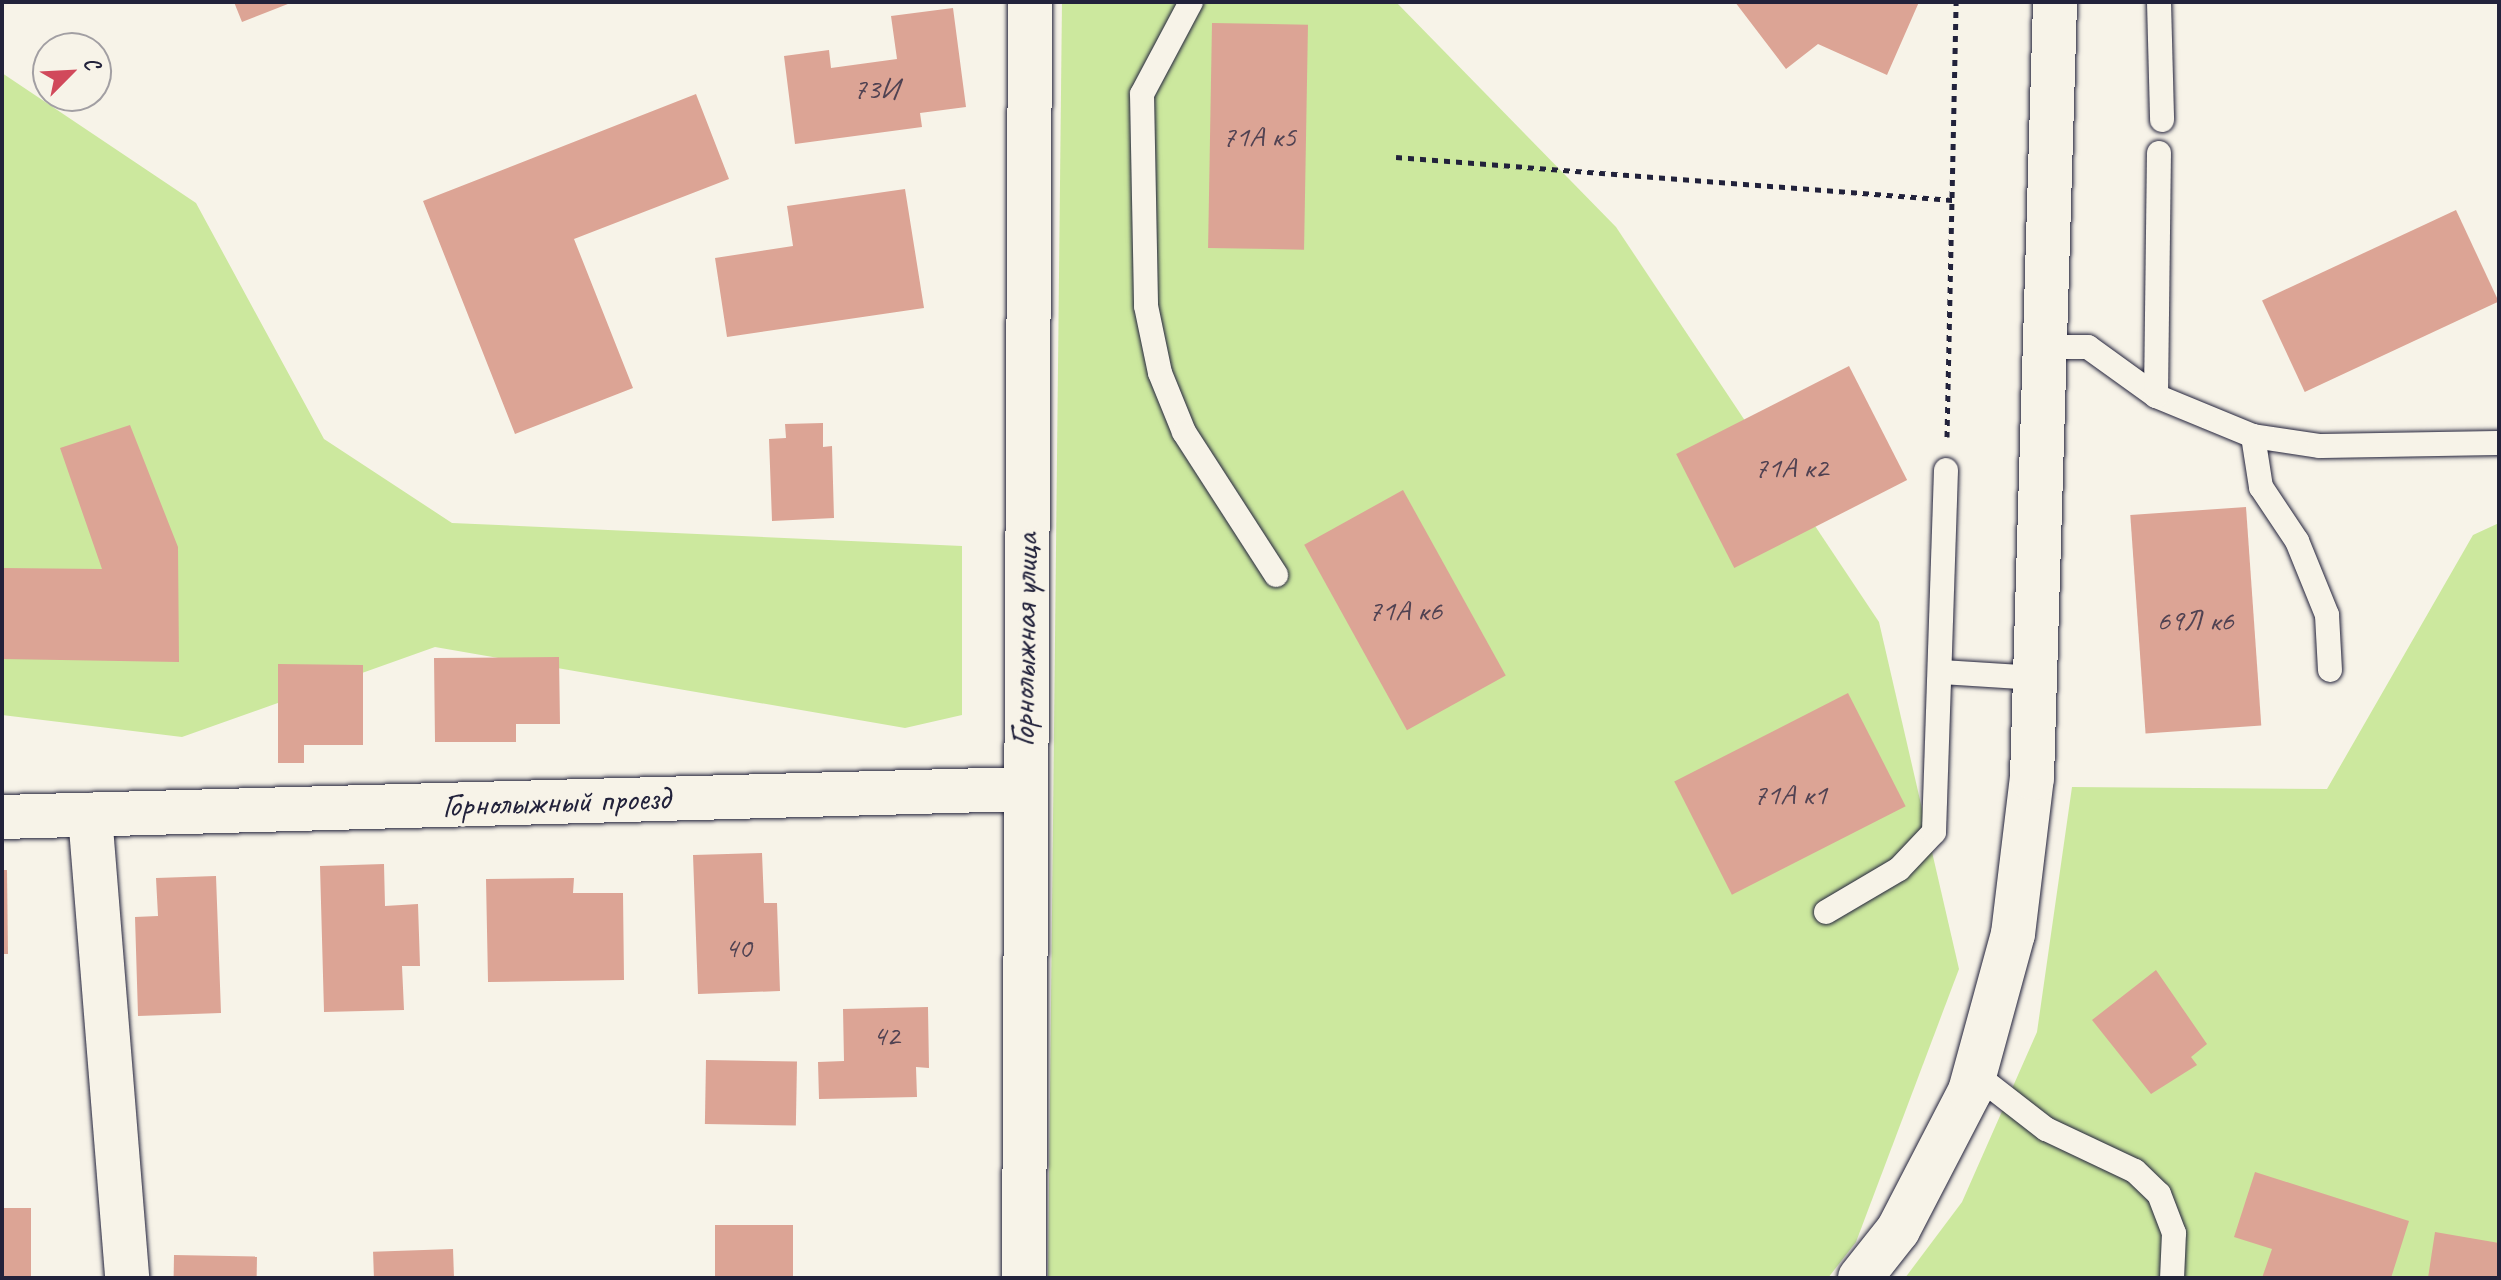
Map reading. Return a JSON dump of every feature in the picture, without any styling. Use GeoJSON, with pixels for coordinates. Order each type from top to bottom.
{"type":"FeatureCollection","features":[{"type":"Feature","properties":{"kind":"street","name":"Горнолыжная улица"},"geometry":{"type":"LineString","coordinates":[[1024,1278],[1022,789],[1030,2]]}},
{"type":"Feature","properties":{"kind":"street"},"geometry":{"type":"LineString","coordinates":[[1860,1278],[1898,1230],[1975,1074],[2013,934],[2036,678],[2049,347],[2055,2]]}},
{"type":"Feature","properties":{"kind":"street","name":"Горнолыжный проезд"},"geometry":{"type":"LineString","coordinates":[[2,817],[1022,789]]}},
{"type":"Feature","properties":{"kind":"street"},"geometry":{"type":"LineString","coordinates":[[90,815],[127,1278]]}},
{"type":"Feature","properties":{"kind":"lane"},"geometry":{"type":"LineString","coordinates":[[1191,2],[1142,94],[1146,306],[1160,373],[1184,432],[1276,575]]}},
{"type":"Feature","properties":{"kind":"lane"},"geometry":{"type":"LineString","coordinates":[[2159,2],[2162,120]]}},
{"type":"Feature","properties":{"kind":"lane"},"geometry":{"type":"LineString","coordinates":[[2156,396],[2159,153]]}},
{"type":"Feature","properties":{"kind":"lane"},"geometry":{"type":"LineString","coordinates":[[2049,347],[2088,347],[2156,396],[2253,436],[2320,446],[2499,443]]}},
{"type":"Feature","properties":{"kind":"lane"},"geometry":{"type":"LineString","coordinates":[[2253,436],[2261,487],[2297,541],[2327,615],[2330,670]]}},
{"type":"Feature","properties":{"kind":"lane"},"geometry":{"type":"LineString","coordinates":[[1826,912],[1899,869],[1934,832],[1942,672],[1946,470]]}},
{"type":"Feature","properties":{"kind":"lane"},"geometry":{"type":"LineString","coordinates":[[1942,672],[2036,678]]}},
{"type":"Feature","properties":{"kind":"lane"},"geometry":{"type":"LineString","coordinates":[[1975,1074],[2046,1129],[2135,1171],[2159,1194],[2174,1233],[2172,1278]]}},
{"type":"Feature","properties":{"kind":"path"},"geometry":{"type":"LineString","coordinates":[[1946,470],[1956,2]]}},
{"type":"Feature","properties":{"kind":"path"},"geometry":{"type":"LineString","coordinates":[[1396,157],[1952,200]]}},
{"type":"Feature","properties":{"kind":"green space"},"geometry":{"type":"Polygon","coordinates":[[[1062,2],[1396,2],[1616,227],[1879,622],[1959,969],[1856,1242],[1828,1278],[1048,1278],[1062,2]]]}},
{"type":"Feature","properties":{"kind":"green space"},"geometry":{"type":"Polygon","coordinates":[[[2,73],[32,93],[32,112],[60,112],[196,203],[324,439],[452,523],[962,546],[962,715],[905,728],[435,647],[182,737],[2,715],[2,73]]]}},
{"type":"Feature","properties":{"kind":"green space"},"geometry":{"type":"Polygon","coordinates":[[[2499,523],[2499,1278],[1905,1278],[1962,1202],[2037,1032],[2072,787],[2327,789],[2473,535],[2499,523]]]}},
{"type":"Feature","properties":{"kind":"building"},"geometry":{"type":"Polygon","coordinates":[[[234,2],[293,2],[242,22],[234,2]]]}},
{"type":"Feature","properties":{"kind":"building"},"geometry":{"type":"Polygon","coordinates":[[[1735,2],[1919,2],[1887,75],[1818,44],[1786,69],[1735,2]]]}},
{"type":"Feature","properties":{"kind":"building"},"geometry":{"type":"Polygon","coordinates":[[[953,8],[966,107],[920,113],[922,127],[795,144],[784,56],[829,50],[831,68],[897,59],[891,16],[953,8]]]}},
{"type":"Feature","properties":{"kind":"building"},"geometry":{"type":"Polygon","coordinates":[[[1212,23],[1308,25],[1304,250],[1208,248],[1212,23]]]}},
{"type":"Feature","properties":{"kind":"building"},"geometry":{"type":"Polygon","coordinates":[[[696,94],[729,179],[574,239],[633,388],[515,434],[423,201],[696,94]]]}},
{"type":"Feature","properties":{"kind":"building"},"geometry":{"type":"Polygon","coordinates":[[[905,189],[924,308],[727,337],[715,258],[793,246],[787,206],[905,189]]]}},
{"type":"Feature","properties":{"kind":"building"},"geometry":{"type":"Polygon","coordinates":[[[2456,210],[2499,302],[2305,392],[2262,300],[2456,210]]]}},
{"type":"Feature","properties":{"kind":"building"},"geometry":{"type":"Polygon","coordinates":[[[1849,366],[1907,480],[1734,568],[1676,454],[1849,366]]]}},
{"type":"Feature","properties":{"kind":"building"},"geometry":{"type":"Polygon","coordinates":[[[823,423],[823,447],[832,446],[834,518],[772,521],[769,439],[786,438],[785,424],[823,423]]]}},
{"type":"Feature","properties":{"kind":"building"},"geometry":{"type":"Polygon","coordinates":[[[130,425],[178,547],[179,662],[2,659],[3,568],[102,569],[60,448],[130,425]]]}},
{"type":"Feature","properties":{"kind":"building"},"geometry":{"type":"Polygon","coordinates":[[[1403,490],[1506,675],[1407,730],[1304,545],[1403,490]]]}},
{"type":"Feature","properties":{"kind":"building"},"geometry":{"type":"Polygon","coordinates":[[[2246,507],[2261,725],[2146,734],[2130,515],[2246,507]]]}},
{"type":"Feature","properties":{"kind":"building"},"geometry":{"type":"Polygon","coordinates":[[[559,657],[560,724],[516,724],[516,742],[435,742],[434,658],[559,657]]]}},
{"type":"Feature","properties":{"kind":"building"},"geometry":{"type":"Polygon","coordinates":[[[278,664],[363,665],[363,745],[304,745],[304,763],[278,763],[278,664]]]}},
{"type":"Feature","properties":{"kind":"building"},"geometry":{"type":"Polygon","coordinates":[[[1848,693],[1906,806],[1732,895],[1674,782],[1848,693]]]}},
{"type":"Feature","properties":{"kind":"building"},"geometry":{"type":"Polygon","coordinates":[[[762,853],[764,903],[777,903],[780,991],[698,994],[693,855],[762,853]]]}},
{"type":"Feature","properties":{"kind":"building"},"geometry":{"type":"Polygon","coordinates":[[[384,864],[385,906],[418,904],[420,966],[402,966],[404,1010],[324,1012],[320,866],[384,864]]]}},
{"type":"Feature","properties":{"kind":"building"},"geometry":{"type":"Polygon","coordinates":[[[2,870],[7,870],[8,954],[2,954],[2,870]]]}},
{"type":"Feature","properties":{"kind":"building"},"geometry":{"type":"Polygon","coordinates":[[[216,876],[221,1013],[138,1016],[135,917],[158,916],[156,878],[216,876]]]}},
{"type":"Feature","properties":{"kind":"building"},"geometry":{"type":"Polygon","coordinates":[[[574,878],[573,893],[623,893],[624,980],[488,982],[486,879],[574,878]]]}},
{"type":"Feature","properties":{"kind":"building"},"geometry":{"type":"Polygon","coordinates":[[[2156,970],[2207,1044],[2191,1057],[2197,1065],[2151,1094],[2092,1020],[2156,970]]]}},
{"type":"Feature","properties":{"kind":"building"},"geometry":{"type":"Polygon","coordinates":[[[928,1007],[929,1068],[916,1067],[917,1097],[819,1099],[818,1062],[844,1061],[843,1009],[928,1007]]]}},
{"type":"Feature","properties":{"kind":"building"},"geometry":{"type":"Polygon","coordinates":[[[706,1060],[797,1062],[796,1126],[705,1124],[706,1060]]]}},
{"type":"Feature","properties":{"kind":"building"},"geometry":{"type":"Polygon","coordinates":[[[2255,1172],[2409,1221],[2391,1278],[2262,1278],[2272,1249],[2234,1237],[2255,1172]]]}},
{"type":"Feature","properties":{"kind":"building"},"geometry":{"type":"Polygon","coordinates":[[[2,1208],[31,1208],[31,1278],[2,1278],[2,1208]]]}},
{"type":"Feature","properties":{"kind":"building"},"geometry":{"type":"Polygon","coordinates":[[[715,1225],[793,1225],[793,1278],[715,1278],[715,1225]]]}},
{"type":"Feature","properties":{"kind":"building"},"geometry":{"type":"Polygon","coordinates":[[[2435,1232],[2499,1243],[2499,1278],[2428,1278],[2435,1232]]]}},
{"type":"Feature","properties":{"kind":"building"},"geometry":{"type":"Polygon","coordinates":[[[453,1249],[454,1278],[374,1278],[373,1252],[453,1249]]]}},
{"type":"Feature","properties":{"kind":"building"},"geometry":{"type":"Polygon","coordinates":[[[174,1255],[257,1256],[257,1278],[174,1278],[174,1255]]]}}]}
